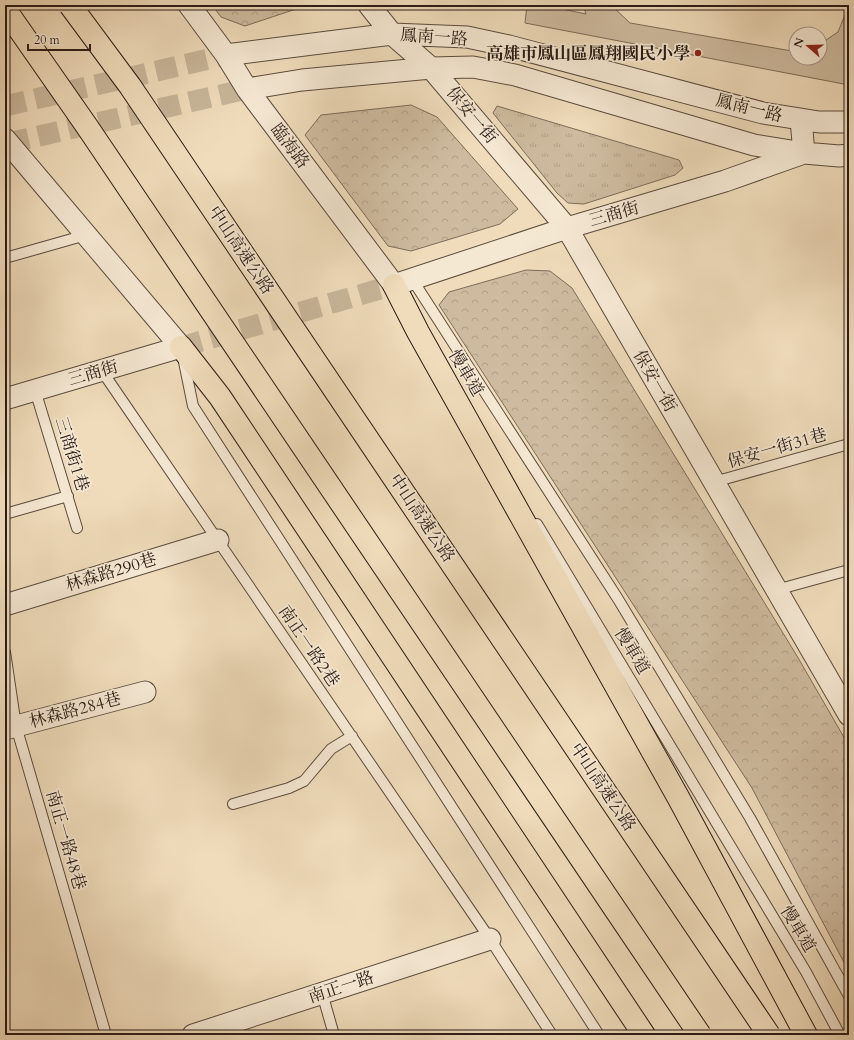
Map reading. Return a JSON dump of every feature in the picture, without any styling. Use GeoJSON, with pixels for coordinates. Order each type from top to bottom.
{"type":"FeatureCollection","features":[{"type":"Feature","properties":{"kind":"highway","name":"中山高速公路"},"geometry":{"type":"LineString","coordinates":[[70,5],[130,86],[769,1035]]}},
{"type":"Feature","properties":{"kind":"highway"},"geometry":{"type":"LineString","coordinates":[[5,9],[91,131],[700,1035]]}},
{"type":"Feature","properties":{"kind":"highway"},"geometry":{"type":"LineString","coordinates":[[403,282],[426,346],[682,804],[806,1035]]}},
{"type":"Feature","properties":{"kind":"highway"},"geometry":{"type":"LineString","coordinates":[[181,348],[220,397],[644,1035]]}},
{"type":"Feature","properties":{"kind":"street","name":"臨海路"},"geometry":{"type":"LineString","coordinates":[[189,5],[226,55],[247,89],[403,282]]}},
{"type":"Feature","properties":{"kind":"street","name":"保安一街"},"geometry":{"type":"LineString","coordinates":[[369,5],[392,34],[431,68],[567,228],[776,590],[846,703]]}},
{"type":"Feature","properties":{"kind":"street","name":"鳳南一路"},"geometry":{"type":"LineString","coordinates":[[226,55],[392,34],[467,38],[524,50],[763,113],[818,122],[849,122]]}},
{"type":"Feature","properties":{"kind":"street","name":"鳳南一路"},"geometry":{"type":"LineString","coordinates":[[247,89],[302,80],[431,68],[473,68],[515,75],[754,145],[804,153],[839,156],[849,155]]}},
{"type":"Feature","properties":{"kind":"street"},"geometry":{"type":"LineString","coordinates":[[801,120],[804,153]]}},
{"type":"Feature","properties":{"kind":"street"},"geometry":{"type":"LineString","coordinates":[[6,142],[181,348]]}},
{"type":"Feature","properties":{"kind":"street","name":"三商街"},"geometry":{"type":"LineString","coordinates":[[403,282],[567,228],[725,181],[804,153]]}},
{"type":"Feature","properties":{"kind":"street","name":"三商街"},"geometry":{"type":"LineString","coordinates":[[5,399],[181,348]]}},
{"type":"Feature","properties":{"kind":"street","name":"林森路290巷"},"geometry":{"type":"LineString","coordinates":[[5,605],[218,540]]}},
{"type":"Feature","properties":{"kind":"street","name":"林森路284巷"},"geometry":{"type":"LineString","coordinates":[[11,727],[145,692]]}},
{"type":"Feature","properties":{"kind":"street","name":"南正一路"},"geometry":{"type":"LineString","coordinates":[[192,1035],[490,939]]}},
{"type":"Feature","properties":{"kind":"lane"},"geometry":{"type":"LineString","coordinates":[[5,258],[86,235]]}},
{"type":"Feature","properties":{"kind":"lane","name":"慢車道"},"geometry":{"type":"LineString","coordinates":[[403,282],[529,510],[806,972],[840,1035]]}},
{"type":"Feature","properties":{"kind":"lane"},"geometry":{"type":"LineString","coordinates":[[403,282],[618,599],[750,818],[849,996]]}},
{"type":"Feature","properties":{"kind":"lane"},"geometry":{"type":"LineString","coordinates":[[181,348],[193,406],[599,1035]]}},
{"type":"Feature","properties":{"kind":"lane","name":"南正一路2巷"},"geometry":{"type":"LineString","coordinates":[[102,371],[490,939],[552,1035]]}},
{"type":"Feature","properties":{"kind":"lane","name":"三商街1巷"},"geometry":{"type":"LineString","coordinates":[[35,390],[77,528]]}},
{"type":"Feature","properties":{"kind":"lane","name":"保安一街31巷"},"geometry":{"type":"LineString","coordinates":[[714,482],[849,444]]}},
{"type":"Feature","properties":{"kind":"lane"},"geometry":{"type":"LineString","coordinates":[[5,514],[68,496]]}},
{"type":"Feature","properties":{"kind":"lane"},"geometry":{"type":"LineString","coordinates":[[776,590],[849,570]]}},
{"type":"Feature","properties":{"kind":"lane","name":"南正一路48巷"},"geometry":{"type":"LineString","coordinates":[[5,652],[11,727],[106,1035]]}},
{"type":"Feature","properties":{"kind":"lane"},"geometry":{"type":"LineString","coordinates":[[233,804],[288,788],[304,780],[332,749],[352,736]]}},
{"type":"Feature","properties":{"kind":"lane"},"geometry":{"type":"LineString","coordinates":[[322,993],[334,1035]]}},
{"type":"Feature","properties":{"kind":"green space"},"geometry":{"type":"Polygon","coordinates":[[[212,5],[301,5],[299,8],[245,26],[221,17],[212,5]]]}},
{"type":"Feature","properties":{"kind":"green space"},"geometry":{"type":"Polygon","coordinates":[[[527,5],[543,5],[586,14],[583,5],[611,5],[630,23],[788,50],[788,66],[828,66],[828,39],[838,32],[847,10],[847,5],[849,5],[849,57],[847,59],[849,60],[849,85],[525,23],[527,5]]]}},
{"type":"Feature","properties":{"kind":"green space"},"geometry":{"type":"Polygon","coordinates":[[[411,105],[437,117],[518,209],[500,224],[411,251],[388,246],[305,135],[321,115],[411,105]]]}},
{"type":"Feature","properties":{"kind":"green space"},"geometry":{"type":"Polygon","coordinates":[[[497,106],[679,160],[683,168],[675,175],[584,204],[568,203],[557,193],[493,113],[497,106]]]}},
{"type":"Feature","properties":{"kind":"green space"},"geometry":{"type":"Polygon","coordinates":[[[526,270],[550,271],[572,288],[797,656],[849,746],[849,972],[752,788],[439,305],[449,292],[526,270]]]}},
{"type":"Feature","properties":{"kind":"tunnel"},"geometry":{"type":"LineString","coordinates":[[5,106],[226,55]]}},
{"type":"Feature","properties":{"kind":"tunnel"},"geometry":{"type":"LineString","coordinates":[[8,143],[247,89]]}},
{"type":"Feature","properties":{"kind":"tunnel"},"geometry":{"type":"LineString","coordinates":[[181,347],[394,285]]}},
{"type":"Feature","properties":{"kind":"place","name":"高雄市鳳山區鳳翔國民小學"},"geometry":{"type":"Point","coordinates":[698,53]}}]}
